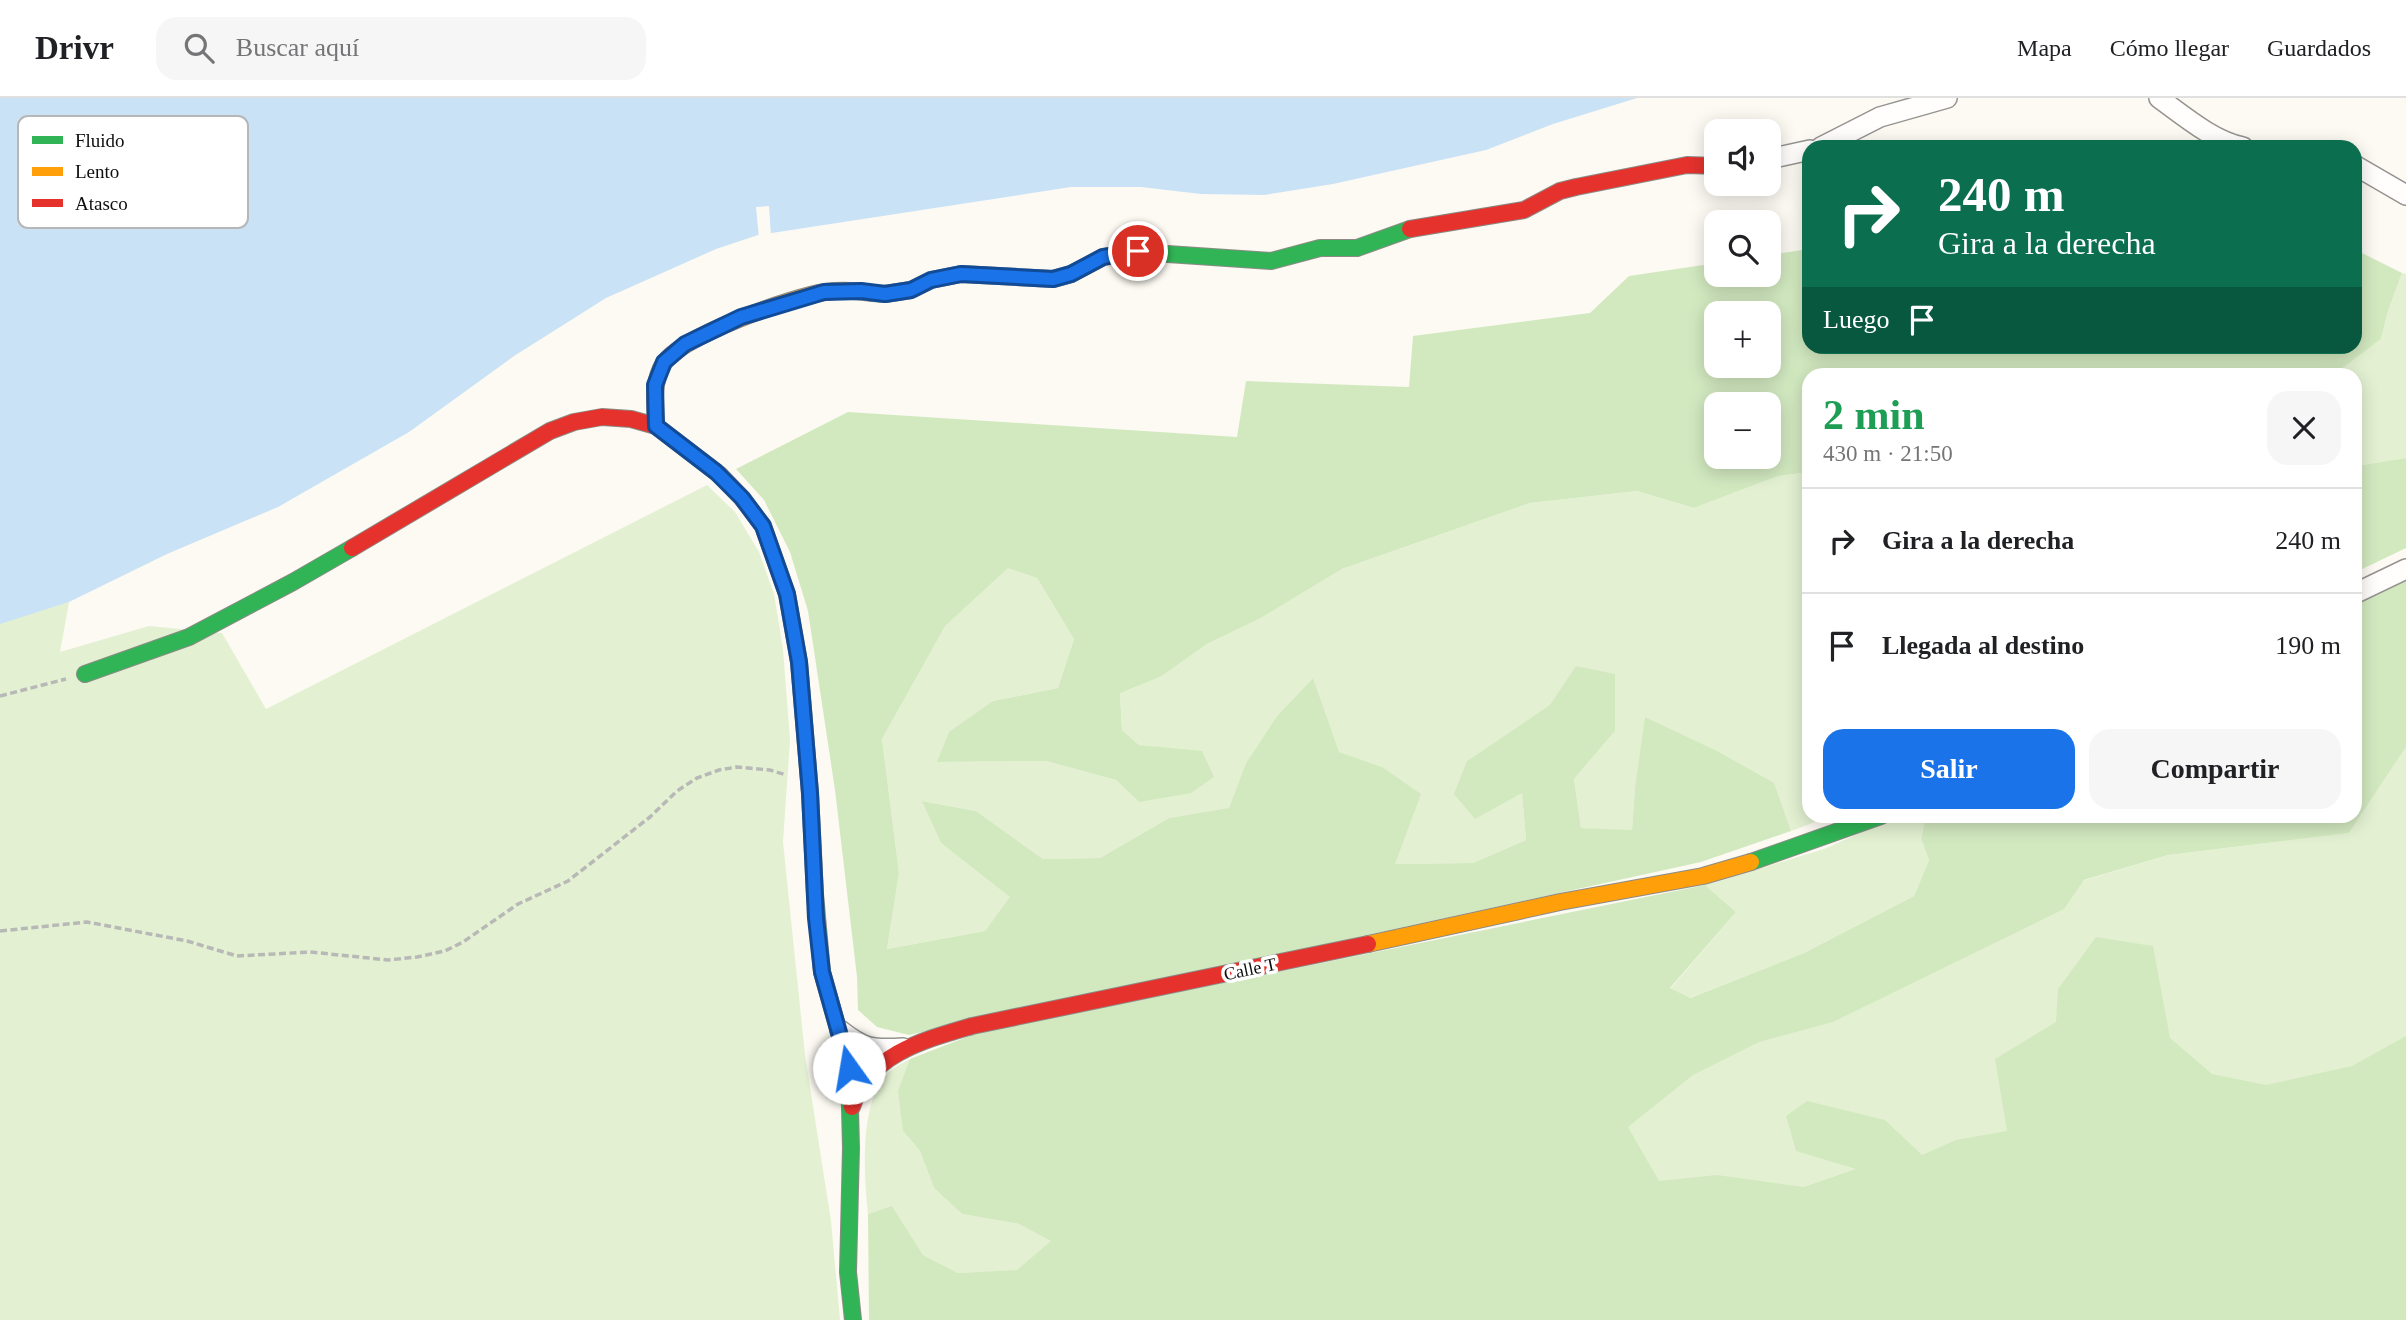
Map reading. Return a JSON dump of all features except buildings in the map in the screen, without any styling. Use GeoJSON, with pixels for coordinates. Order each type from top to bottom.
{"type":"FeatureCollection","features":[{"type":"Feature","properties":{"kind":"street"},"geometry":{"type":"LineString","coordinates":[[1835,140],[1880,117],[1947,98]]}},
{"type":"Feature","properties":{"kind":"street"},"geometry":{"type":"LineString","coordinates":[[2159,98],[2224,140]]}},
{"type":"Feature","properties":{"kind":"street"},"geometry":{"type":"LineString","coordinates":[[1781,156],[1802,152]]}},
{"type":"Feature","properties":{"kind":"street"},"geometry":{"type":"LineString","coordinates":[[656,426],[655,385],[664,362],[685,344],[741,317],[824,292],[861,291],[885,294],[911,290],[931,280],[961,274],[1053,279],[1071,274],[1103,257],[1122,252],[1271,261],[1320,248],[1357,248],[1403,230],[1426,225],[1524,210],[1560,191],[1576,187],[1687,165],[1704,166]]}},
{"type":"Feature","properties":{"kind":"street"},"geometry":{"type":"LineString","coordinates":[[2362,169],[2406,195]]}},
{"type":"Feature","properties":{"kind":"street"},"geometry":{"type":"LineString","coordinates":[[85,674],[189,637],[293,582],[550,431],[574,422],[602,417],[631,419],[656,426],[716,472],[742,498],[763,526],[787,594],[799,662],[822,972],[849,1068],[850,1113]]}},
{"type":"Feature","properties":{"kind":"street"},"geometry":{"type":"LineString","coordinates":[[2362,590],[2406,569]]}},
{"type":"Feature","properties":{"kind":"street","name":"Calle T"},"geometry":{"type":"LineString","coordinates":[[853,1320],[848,1272],[850,1113],[858,1089],[880,1063],[944,1034],[972,1026],[1428,932],[1560,902],[1703,876],[1861,823]]}},
{"type":"Feature","properties":{"kind":"street"},"geometry":{"type":"LineString","coordinates":[[839,1030],[863,1046],[880,1049],[911,1048]]}},
{"type":"Feature","properties":{"kind":"path"},"geometry":{"type":"LineString","coordinates":[[0,696],[85,674]]}},
{"type":"Feature","properties":{"kind":"path"},"geometry":{"type":"LineString","coordinates":[[0,931],[87,922],[187,942],[237,956],[310,952],[388,960],[417,957],[445,951],[463,942],[518,904],[568,881],[650,817],[677,791],[697,778],[719,770],[754,767],[790,776],[810,793]]}},
{"type":"Feature","properties":{"kind":"green space"},"geometry":{"type":"Polygon","coordinates":[[[1802,250],[1802,354],[2361,354],[2343,368],[1802,368],[1802,473],[1778,476],[1694,508],[1637,491],[1530,503],[1342,569],[1261,618],[1207,644],[1162,676],[1120,693],[1122,730],[1139,745],[1202,751],[1214,777],[1191,793],[1139,802],[1116,780],[1046,761],[937,762],[949,732],[993,701],[1058,688],[1074,639],[1037,578],[1008,568],[945,626],[882,739],[899,873],[887,949],[985,931],[1010,897],[941,843],[922,801],[976,811],[1043,859],[1100,858],[1169,818],[1229,808],[1246,763],[1277,716],[1313,678],[1339,752],[1382,767],[1421,794],[1395,864],[1473,863],[1526,840],[1522,793],[1475,819],[1454,794],[1467,761],[1550,705],[1576,666],[1615,674],[1615,731],[1574,779],[1581,828],[1632,830],[1645,717],[1717,751],[1774,783],[1791,831],[1701,862],[909,1035],[877,1027],[858,1010],[857,977],[835,790],[808,611],[790,552],[764,500],[736,469],[848,412],[1237,437],[1246,381],[1409,387],[1413,336],[1590,313],[1629,276],[1704,265],[1704,287],[1781,287],[1781,253],[1802,250]]]}},
{"type":"Feature","properties":{"kind":"green space"},"geometry":{"type":"Polygon","coordinates":[[[2362,253],[2402,273],[2381,339],[2362,353],[2362,253]]]}},
{"type":"Feature","properties":{"kind":"green space"},"geometry":{"type":"Polygon","coordinates":[[[2402,273],[2406,274],[2406,458],[2362,465],[2362,368],[2343,368],[2381,339],[2402,273]]]}},
{"type":"Feature","properties":{"kind":"green space"},"geometry":{"type":"Polygon","coordinates":[[[2406,458],[2406,548],[2362,569],[2362,465],[2406,458]]]}},
{"type":"Feature","properties":{"kind":"green space"},"geometry":{"type":"Polygon","coordinates":[[[1802,473],[1802,823],[1812,823],[1791,831],[1773,783],[1635,788],[1632,831],[1581,828],[1574,779],[1615,731],[1577,666],[1551,705],[1467,761],[1522,793],[1526,840],[1473,863],[1394,864],[1382,767],[1338,752],[1313,678],[1277,716],[1246,763],[1229,809],[1169,818],[1100,858],[1043,859],[976,811],[923,801],[941,843],[1011,897],[985,931],[887,949],[899,873],[882,739],[945,625],[1008,567],[1037,578],[1074,639],[1058,688],[993,701],[938,762],[1046,761],[1116,780],[1139,802],[1202,752],[1139,745],[1122,730],[1120,692],[1162,676],[1207,644],[1261,618],[1342,569],[1530,503],[1637,491],[1694,508],[1778,476],[1802,473]]]}},
{"type":"Feature","properties":{"kind":"green space"},"geometry":{"type":"Polygon","coordinates":[[[707,485],[735,512],[759,552],[774,594],[783,649],[790,740],[783,842],[805,1055],[831,1221],[840,1320],[0,1320],[0,623],[69,602],[60,652],[149,626],[222,633],[266,709],[707,485]]]}},
{"type":"Feature","properties":{"kind":"green space"},"geometry":{"type":"Polygon","coordinates":[[[2406,573],[2406,747],[2362,813],[2362,591],[2406,573]]]}},
{"type":"Feature","properties":{"kind":"green space"},"geometry":{"type":"Polygon","coordinates":[[[2406,747],[2406,1320],[1016,1271],[958,1273],[923,1255],[892,1207],[868,1214],[865,1141],[872,1103],[887,1074],[910,1059],[903,1131],[920,1151],[934,1188],[962,1214],[1019,1224],[1052,1241],[1025,1264],[1858,949],[2168,855],[2349,833],[2356,823],[2362,823],[2362,813],[2406,747]]]}},
{"type":"Feature","properties":{"kind":"green space"},"geometry":{"type":"Polygon","coordinates":[[[1883,823],[1924,823],[1921,839],[1929,860],[1914,896],[1804,953],[1689,998],[1670,989],[1736,912],[1705,885],[1824,849],[1883,823]]]}},
{"type":"Feature","properties":{"kind":"green space"},"geometry":{"type":"Polygon","coordinates":[[[1924,823],[2356,823],[2349,833],[2168,855],[2084,880],[2064,909],[1833,1022],[1759,1042],[1693,1075],[1628,1127],[1659,1181],[1717,1175],[1804,1187],[1856,1169],[1796,1151],[1786,1116],[1807,1101],[1885,1120],[1922,1155],[1956,1140],[2007,1131],[1995,1059],[2056,1022],[2058,989],[2096,937],[2153,946],[2170,1038],[2212,1074],[2266,1085],[2352,1066],[2406,1036],[2406,1320],[869,1320],[868,1214],[892,1206],[923,1255],[958,1273],[1017,1270],[1051,1241],[1019,1224],[962,1214],[934,1188],[920,1151],[903,1131],[898,1091],[910,1059],[977,1033],[1705,885],[1736,912],[1670,988],[1690,998],[1804,953],[1914,896],[1929,860],[1921,839],[1924,823]]]}},
{"type":"Feature","properties":{"kind":"water"},"geometry":{"type":"Polygon","coordinates":[[[0,98],[1637,98],[1553,124],[1486,150],[1333,184],[1264,195],[1201,194],[1141,187],[1071,187],[758,235],[716,249],[606,298],[514,356],[409,432],[278,507],[167,554],[69,602],[0,624],[0,98]]]}},
{"type":"Feature","properties":{"kind":"pier"},"geometry":{"type":"Polygon","coordinates":[[[769,206],[771,236],[759,239],[756,207],[769,206]]]}},
{"type":"Feature","properties":{"kind":"traffic: fast"},"geometry":{"type":"LineString","coordinates":[[873,293],[911,290],[931,280],[961,274],[1053,279],[1071,274],[1103,257],[1138,252],[1271,261],[1320,248],[1357,248],[1410,229]]}},
{"type":"Feature","properties":{"kind":"traffic: fast"},"geometry":{"type":"LineString","coordinates":[[85,674],[189,637],[352,548]]}},
{"type":"Feature","properties":{"kind":"traffic: fast"},"geometry":{"type":"LineString","coordinates":[[1751,862],[1861,823]]}},
{"type":"Feature","properties":{"kind":"traffic: fast"},"geometry":{"type":"LineString","coordinates":[[815,894],[822,972],[849,1068],[851,1148],[848,1272],[853,1320]]}},
{"type":"Feature","properties":{"kind":"traffic: slow"},"geometry":{"type":"LineString","coordinates":[[656,426],[655,393],[658,377],[664,363],[674,352],[739,319],[809,295],[837,291],[873,293]]}},
{"type":"Feature","properties":{"kind":"traffic: slow"},"geometry":{"type":"LineString","coordinates":[[720,475],[763,526],[787,594],[799,662],[815,894]]}},
{"type":"Feature","properties":{"kind":"traffic: slow"},"geometry":{"type":"LineString","coordinates":[[1368,944],[1560,902],[1703,876],[1751,862]]}},
{"type":"Feature","properties":{"kind":"traffic: jam"},"geometry":{"type":"LineString","coordinates":[[1410,229],[1524,210],[1560,191],[1576,187],[1687,165],[1704,166]]}},
{"type":"Feature","properties":{"kind":"traffic: jam"},"geometry":{"type":"LineString","coordinates":[[352,548],[550,431],[574,422],[602,417],[631,419],[656,426],[720,475]]}},
{"type":"Feature","properties":{"kind":"traffic: jam"},"geometry":{"type":"LineString","coordinates":[[852,1107],[860,1089],[871,1074],[885,1062],[900,1052],[935,1037],[972,1026],[1368,944]]}},
{"type":"Feature","properties":{"kind":"route"},"geometry":{"type":"LineString","coordinates":[[849,1068],[822,972],[799,662],[787,594],[763,526],[742,498],[716,472],[656,426],[655,385],[664,362],[685,344],[741,317],[796,299],[824,292],[861,291],[885,294],[911,290],[931,280],[961,274],[1053,279],[1071,274],[1103,257],[1138,251]]}}]}
